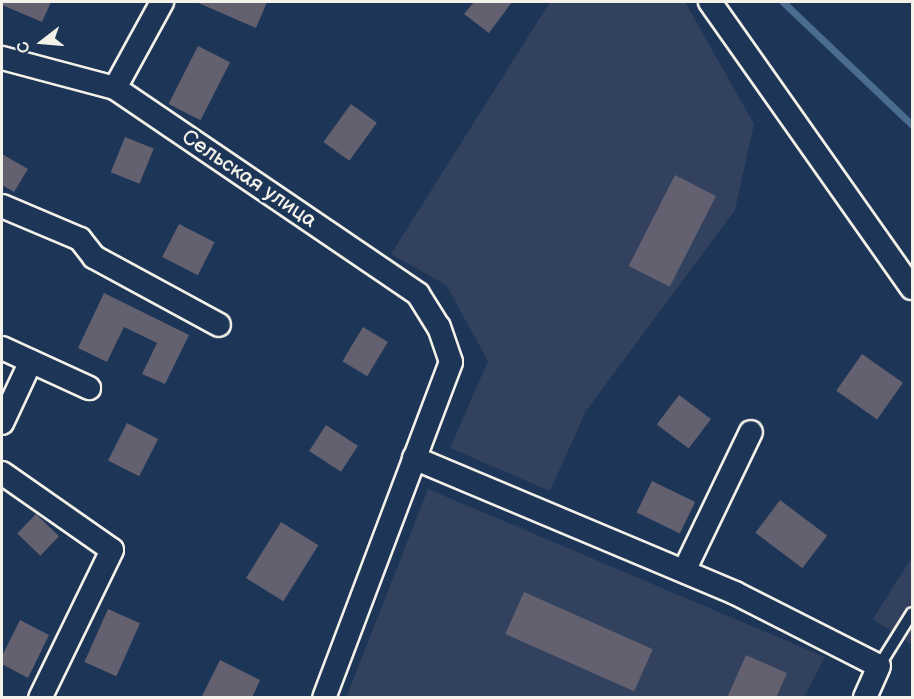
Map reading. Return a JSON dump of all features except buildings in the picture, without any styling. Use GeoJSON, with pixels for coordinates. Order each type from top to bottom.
{"type":"FeatureCollection","features":[{"type":"Feature","properties":{"kind":"street"},"geometry":{"type":"LineString","coordinates":[[115,88],[162,2]]}},
{"type":"Feature","properties":{"kind":"street"},"geometry":{"type":"LineString","coordinates":[[710,2],[912,288]]}},
{"type":"Feature","properties":{"kind":"street","name":"Сельская улица"},"geometry":{"type":"LineString","coordinates":[[2,58],[115,88],[418,294],[439,327],[451,362],[414,458]]}},
{"type":"Feature","properties":{"kind":"street"},"geometry":{"type":"LineString","coordinates":[[2,206],[80,238],[94,257],[219,325]]}},
{"type":"Feature","properties":{"kind":"street"},"geometry":{"type":"LineString","coordinates":[[2,348],[89,388]]}},
{"type":"Feature","properties":{"kind":"street"},"geometry":{"type":"LineString","coordinates":[[2,423],[31,361]]}},
{"type":"Feature","properties":{"kind":"street"},"geometry":{"type":"LineString","coordinates":[[684,571],[751,432]]}},
{"type":"Feature","properties":{"kind":"street"},"geometry":{"type":"LineString","coordinates":[[324,698],[414,458],[735,592],[879,666],[865,698]]}},
{"type":"Feature","properties":{"kind":"street"},"geometry":{"type":"LineString","coordinates":[[2,473],[112,550],[40,698]]}},
{"type":"Feature","properties":{"kind":"lane"},"geometry":{"type":"LineString","coordinates":[[879,666],[912,613]]}},
{"type":"Feature","properties":{"kind":"shaded area"},"geometry":{"type":"Polygon","coordinates":[[[550,2],[685,2],[754,124],[735,210],[586,411],[550,491],[450,448],[488,361],[446,285],[391,254],[550,2]]]}},
{"type":"Feature","properties":{"kind":"shaded area"},"geometry":{"type":"Polygon","coordinates":[[[428,489],[825,657],[804,697],[346,698],[428,489]]]}},
{"type":"Feature","properties":{"kind":"shaded area"},"geometry":{"type":"Polygon","coordinates":[[[912,557],[912,645],[873,619],[912,557]]]}},
{"type":"Feature","properties":{"kind":"waterway"},"geometry":{"type":"LineString","coordinates":[[783,2],[912,125]]}}]}
